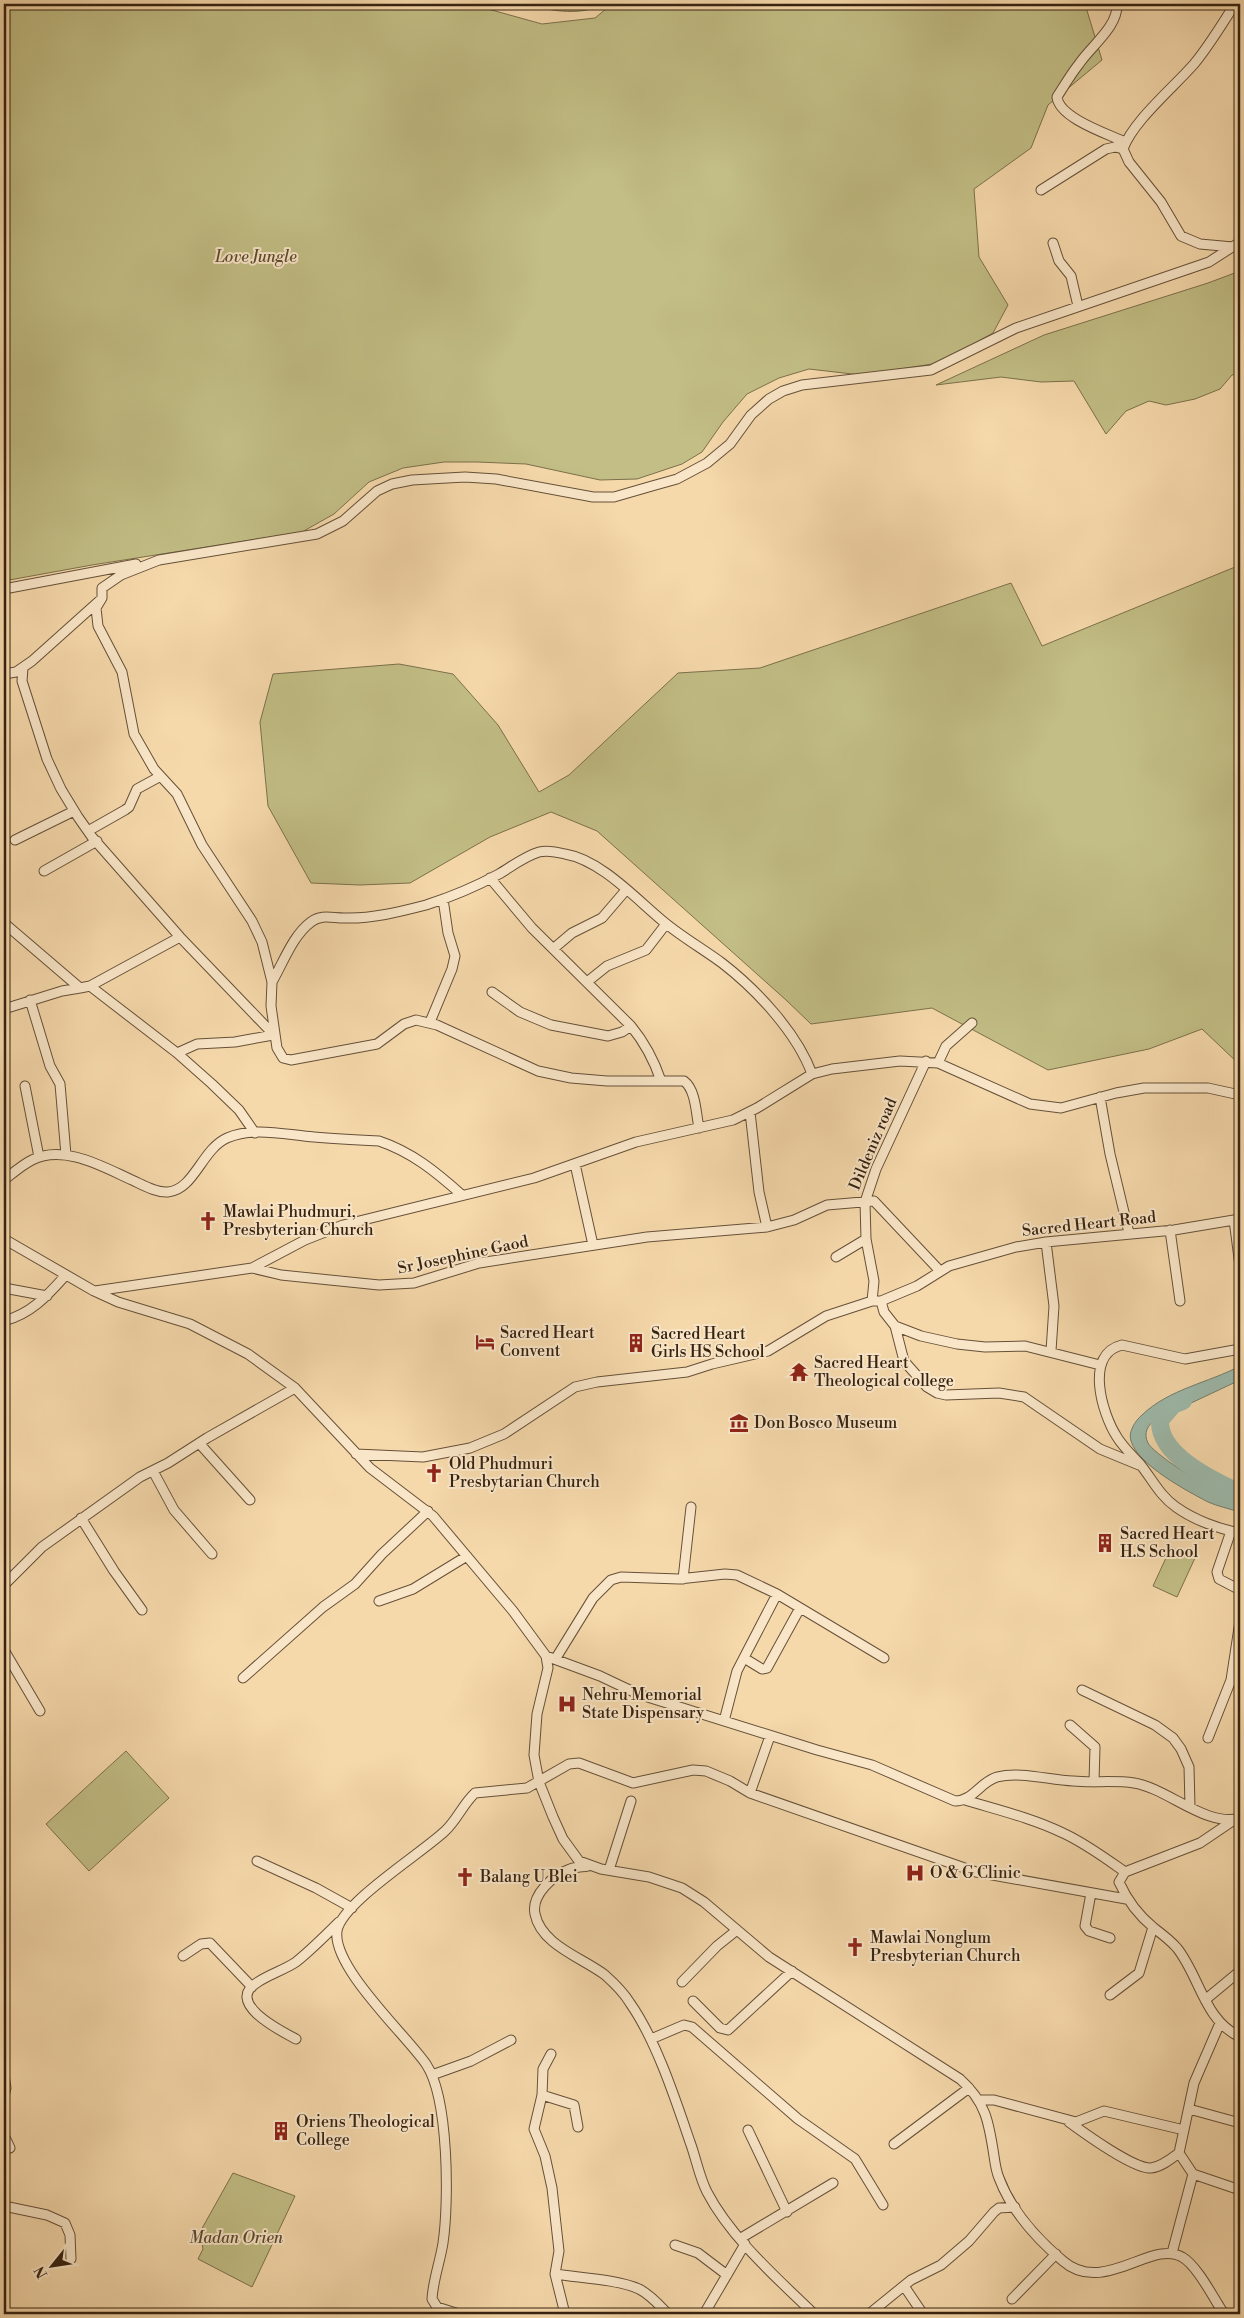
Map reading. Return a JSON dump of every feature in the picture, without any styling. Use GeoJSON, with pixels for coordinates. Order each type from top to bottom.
{"type":"FeatureCollection","features":[{"type":"Feature","properties":{"kind":"street"},"geometry":{"type":"LineString","coordinates":[[1117,4],[1108,29],[1079,63],[1057,97],[1057,102],[1067,114],[1124,146],[1128,162],[1161,202],[1181,236],[1200,244],[1237,245]]}},
{"type":"Feature","properties":{"kind":"street"},"geometry":{"type":"LineString","coordinates":[[1124,146],[1137,126],[1202,54],[1235,4]]}},
{"type":"Feature","properties":{"kind":"street"},"geometry":{"type":"LineString","coordinates":[[1040,190],[1106,149],[1124,146]]}},
{"type":"Feature","properties":{"kind":"street"},"geometry":{"type":"LineString","coordinates":[[1053,243],[1059,261],[1071,276],[1078,306]]}},
{"type":"Feature","properties":{"kind":"street"},"geometry":{"type":"LineString","coordinates":[[4,589],[159,560],[317,534],[343,521],[377,491],[392,484],[412,480],[465,477],[496,479],[561,490],[582,496],[614,497],[676,479],[707,464],[730,444],[751,415],[769,399],[783,391],[802,385],[931,370],[1016,328],[1209,262],[1237,245]]}},
{"type":"Feature","properties":{"kind":"street"},"geometry":{"type":"LineString","coordinates":[[159,560],[113,580],[102,588],[102,598],[96,611],[100,633],[122,672],[134,734],[141,748],[159,777],[177,794],[202,845],[252,922],[262,942],[272,982],[274,1036],[280,1054],[286,1060],[291,1060],[377,1044],[408,1022],[416,1020],[430,1022],[538,1071],[571,1078],[607,1082],[684,1081],[690,1085],[699,1128]]}},
{"type":"Feature","properties":{"kind":"street"},"geometry":{"type":"LineString","coordinates":[[4,674],[16,672],[23,668],[102,598]]}},
{"type":"Feature","properties":{"kind":"street"},"geometry":{"type":"LineString","coordinates":[[23,668],[22,681],[47,760],[74,811],[96,841],[180,937],[274,1036]]}},
{"type":"Feature","properties":{"kind":"street"},"geometry":{"type":"LineString","coordinates":[[88,831],[129,807],[137,789],[159,777]]}},
{"type":"Feature","properties":{"kind":"street"},"geometry":{"type":"LineString","coordinates":[[15,840],[74,811]]}},
{"type":"Feature","properties":{"kind":"street"},"geometry":{"type":"LineString","coordinates":[[44,871],[96,841]]}},
{"type":"Feature","properties":{"kind":"street"},"geometry":{"type":"LineString","coordinates":[[272,982],[296,939],[304,928],[316,919],[324,916],[345,918],[390,914],[443,899],[490,878],[539,852],[552,852],[583,859],[626,890],[666,924],[724,965],[749,987],[792,1035],[805,1054],[812,1074]]}},
{"type":"Feature","properties":{"kind":"street"},"geometry":{"type":"LineString","coordinates":[[490,878],[532,928],[631,1026],[653,1057],[661,1081]]}},
{"type":"Feature","properties":{"kind":"street"},"geometry":{"type":"LineString","coordinates":[[553,949],[572,933],[602,918],[626,890]]}},
{"type":"Feature","properties":{"kind":"street"},"geometry":{"type":"LineString","coordinates":[[430,1022],[452,969],[455,956],[448,933],[443,899]]}},
{"type":"Feature","properties":{"kind":"street"},"geometry":{"type":"LineString","coordinates":[[4,923],[80,988]]}},
{"type":"Feature","properties":{"kind":"street"},"geometry":{"type":"LineString","coordinates":[[587,982],[607,966],[646,950],[666,924]]}},
{"type":"Feature","properties":{"kind":"street"},"geometry":{"type":"LineString","coordinates":[[4,1009],[62,990],[90,986],[123,970],[180,937]]}},
{"type":"Feature","properties":{"kind":"street"},"geometry":{"type":"LineString","coordinates":[[90,986],[177,1053],[239,1110],[254,1133]]}},
{"type":"Feature","properties":{"kind":"street"},"geometry":{"type":"LineString","coordinates":[[492,992],[520,1012],[551,1025],[608,1036],[615,1035],[631,1026]]}},
{"type":"Feature","properties":{"kind":"street"},"geometry":{"type":"LineString","coordinates":[[30,1000],[50,1066],[60,1084],[66,1155]]}},
{"type":"Feature","properties":{"kind":"street"},"geometry":{"type":"LineString","coordinates":[[938,1063],[946,1046],[972,1024]]}},
{"type":"Feature","properties":{"kind":"street"},"geometry":{"type":"LineString","coordinates":[[177,1053],[197,1044],[235,1042],[274,1036]]}},
{"type":"Feature","properties":{"kind":"street"},"geometry":{"type":"LineString","coordinates":[[252,1268],[305,1240],[344,1225],[534,1178],[636,1142],[733,1120],[750,1112],[812,1074],[832,1069],[900,1060],[938,1063],[1030,1104],[1046,1107],[1062,1108],[1100,1097],[1144,1088],[1208,1088],[1240,1095]]}},
{"type":"Feature","properties":{"kind":"street","name":"Dildeniz road"},"geometry":{"type":"LineString","coordinates":[[877,1301],[866,1239],[865,1202],[876,1169],[926,1061]]}},
{"type":"Feature","properties":{"kind":"street"},"geometry":{"type":"LineString","coordinates":[[25,1086],[39,1157]]}},
{"type":"Feature","properties":{"kind":"street"},"geometry":{"type":"LineString","coordinates":[[1100,1097],[1110,1154],[1129,1233]]}},
{"type":"Feature","properties":{"kind":"street"},"geometry":{"type":"LineString","coordinates":[[750,1112],[759,1192],[767,1226]]}},
{"type":"Feature","properties":{"kind":"street"},"geometry":{"type":"LineString","coordinates":[[4,1180],[39,1157],[66,1155],[108,1169],[147,1187],[167,1193],[184,1187],[209,1151],[218,1142],[241,1134],[254,1133],[379,1141],[396,1146],[423,1162],[462,1195]]}},
{"type":"Feature","properties":{"kind":"street"},"geometry":{"type":"LineString","coordinates":[[575,1164],[593,1245]]}},
{"type":"Feature","properties":{"kind":"street"},"geometry":{"type":"LineString","coordinates":[[865,1202],[874,1201],[879,1204],[940,1271]]}},
{"type":"Feature","properties":{"kind":"street","name":"Sr Josephine Gaod"},"geometry":{"type":"LineString","coordinates":[[94,1292],[252,1268],[281,1275],[379,1285],[402,1285],[479,1263],[674,1234],[767,1226],[794,1220],[827,1205],[865,1202]]}},
{"type":"Feature","properties":{"kind":"street"},"geometry":{"type":"LineString","coordinates":[[1237,1219],[1240,1266]]}},
{"type":"Feature","properties":{"kind":"street","name":"Sacred Heart Road"},"geometry":{"type":"LineString","coordinates":[[356,1454],[423,1457],[470,1448],[504,1434],[574,1387],[597,1382],[687,1372],[768,1350],[783,1343],[814,1322],[917,1286],[949,1266],[1016,1247],[1046,1242],[1170,1230],[1237,1219]]}},
{"type":"Feature","properties":{"kind":"street"},"geometry":{"type":"LineString","coordinates":[[1170,1230],[1180,1302]]}},
{"type":"Feature","properties":{"kind":"street"},"geometry":{"type":"LineString","coordinates":[[4,1239],[94,1292],[118,1302],[190,1324],[248,1354],[295,1388],[370,1468],[428,1511],[551,1657],[638,1694],[770,1736],[872,1765],[956,1801],[965,1800],[1034,1821],[1064,1833],[1093,1849],[1125,1872]]}},
{"type":"Feature","properties":{"kind":"street"},"geometry":{"type":"LineString","coordinates":[[836,1257],[866,1239]]}},
{"type":"Feature","properties":{"kind":"street"},"geometry":{"type":"LineString","coordinates":[[1046,1242],[1054,1306],[1051,1351]]}},
{"type":"Feature","properties":{"kind":"street"},"geometry":{"type":"LineString","coordinates":[[4,1321],[25,1313],[47,1296],[65,1276]]}},
{"type":"Feature","properties":{"kind":"street"},"geometry":{"type":"LineString","coordinates":[[4,1288],[47,1296]]}},
{"type":"Feature","properties":{"kind":"street"},"geometry":{"type":"LineString","coordinates":[[877,1301],[895,1326],[904,1361],[927,1388],[937,1394],[946,1395],[999,1393],[1024,1397],[1100,1449],[1141,1466]]}},
{"type":"Feature","properties":{"kind":"street"},"geometry":{"type":"LineString","coordinates":[[895,1326],[921,1336],[957,1344],[985,1347],[1025,1346],[1051,1351],[1100,1365]]}},
{"type":"Feature","properties":{"kind":"street"},"geometry":{"type":"LineString","coordinates":[[1240,1349],[1185,1359],[1122,1345],[1109,1351],[1100,1365],[1100,1384],[1107,1416],[1117,1437],[1159,1491],[1176,1508],[1236,1532],[1217,1572],[1218,1579],[1240,1590]]}},
{"type":"Feature","properties":{"kind":"street"},"geometry":{"type":"LineString","coordinates":[[4,1585],[42,1547],[140,1477],[295,1388]]}},
{"type":"Feature","properties":{"kind":"street"},"geometry":{"type":"LineString","coordinates":[[199,1443],[250,1500]]}},
{"type":"Feature","properties":{"kind":"street"},"geometry":{"type":"LineString","coordinates":[[153,1471],[174,1510],[212,1554]]}},
{"type":"Feature","properties":{"kind":"street"},"geometry":{"type":"LineString","coordinates":[[683,1579],[691,1508]]}},
{"type":"Feature","properties":{"kind":"street"},"geometry":{"type":"LineString","coordinates":[[243,1678],[322,1607],[355,1584],[382,1554],[428,1511]]}},
{"type":"Feature","properties":{"kind":"street"},"geometry":{"type":"LineString","coordinates":[[81,1518],[114,1571],[142,1610]]}},
{"type":"Feature","properties":{"kind":"street"},"geometry":{"type":"LineString","coordinates":[[380,1601],[420,1585],[467,1556]]}},
{"type":"Feature","properties":{"kind":"street"},"geometry":{"type":"LineString","coordinates":[[884,1658],[777,1594],[731,1574],[683,1579],[621,1577],[611,1580],[593,1598],[551,1657],[534,1731],[534,1755],[539,1782],[563,1839],[579,1861],[590,1866],[649,1877],[682,1888],[704,1902],[758,1950],[949,2070],[979,2100],[989,2120],[998,2176],[1015,2207],[1034,2233],[1064,2263],[1079,2270],[1096,2273],[1118,2269],[1144,2259],[1172,2253],[1183,2257],[1194,2269],[1224,2314]]}},
{"type":"Feature","properties":{"kind":"street"},"geometry":{"type":"LineString","coordinates":[[724,1721],[737,1671],[777,1594]]}},
{"type":"Feature","properties":{"kind":"street"},"geometry":{"type":"LineString","coordinates":[[744,1658],[762,1669],[767,1668],[800,1608]]}},
{"type":"Feature","properties":{"kind":"street"},"geometry":{"type":"LineString","coordinates":[[1208,1738],[1230,1680],[1240,1621]]}},
{"type":"Feature","properties":{"kind":"street"},"geometry":{"type":"LineString","coordinates":[[4,1650],[40,1711]]}},
{"type":"Feature","properties":{"kind":"street"},"geometry":{"type":"LineString","coordinates":[[1082,1690],[1155,1725],[1173,1738],[1190,1767],[1190,1806]]}},
{"type":"Feature","properties":{"kind":"street"},"geometry":{"type":"LineString","coordinates":[[1070,1725],[1095,1747],[1094,1782]]}},
{"type":"Feature","properties":{"kind":"street"},"geometry":{"type":"LineString","coordinates":[[750,1793],[770,1736]]}},
{"type":"Feature","properties":{"kind":"street"},"geometry":{"type":"LineString","coordinates":[[296,2039],[268,2024],[254,2011],[247,1997],[256,1982],[295,1962],[352,1908],[445,1831],[475,1793],[527,1788],[570,1764],[579,1762],[633,1783],[693,1770],[706,1771],[723,1777],[750,1793],[976,1872],[1126,1899]]}},
{"type":"Feature","properties":{"kind":"street"},"geometry":{"type":"LineString","coordinates":[[965,1800],[985,1782],[998,1777],[1018,1776],[1131,1783],[1145,1785],[1223,1820],[1237,1819]]}},
{"type":"Feature","properties":{"kind":"street"},"geometry":{"type":"LineString","coordinates":[[609,1870],[631,1801]]}},
{"type":"Feature","properties":{"kind":"street"},"geometry":{"type":"LineString","coordinates":[[1237,1819],[1200,1843],[1125,1872],[1119,1882],[1126,1899],[1177,1948],[1205,2000],[1220,2023],[1240,2037]]}},
{"type":"Feature","properties":{"kind":"street"},"geometry":{"type":"LineString","coordinates":[[257,1861],[316,1888],[352,1908]]}},
{"type":"Feature","properties":{"kind":"street"},"geometry":{"type":"LineString","coordinates":[[590,1866],[569,1869],[547,1885],[535,1904],[538,1924],[562,1948],[605,1975],[620,1989],[638,2015],[651,2039],[690,2140],[706,2191],[718,2210],[743,2241],[767,2268],[814,2314]]}},
{"type":"Feature","properties":{"kind":"street"},"geometry":{"type":"LineString","coordinates":[[1091,1893],[1085,1926],[1089,1930],[1110,1938]]}},
{"type":"Feature","properties":{"kind":"street"},"geometry":{"type":"LineString","coordinates":[[342,1919],[337,1930],[337,1942],[342,1954],[380,2010],[425,2063],[432,2075],[441,2115],[446,2183],[443,2242],[432,2299],[437,2307],[459,2314]]}},
{"type":"Feature","properties":{"kind":"street"},"geometry":{"type":"LineString","coordinates":[[1110,1995],[1139,1973],[1153,1927]]}},
{"type":"Feature","properties":{"kind":"street"},"geometry":{"type":"LineString","coordinates":[[682,1982],[716,1946],[737,1930]]}},
{"type":"Feature","properties":{"kind":"street"},"geometry":{"type":"LineString","coordinates":[[183,1956],[201,1944],[210,1943],[252,1987]]}},
{"type":"Feature","properties":{"kind":"street"},"geometry":{"type":"LineString","coordinates":[[1205,2000],[1240,1970]]}},
{"type":"Feature","properties":{"kind":"street"},"geometry":{"type":"LineString","coordinates":[[694,2001],[720,2028],[728,2030],[792,1971]]}},
{"type":"Feature","properties":{"kind":"street"},"geometry":{"type":"LineString","coordinates":[[1066,2119],[1094,2139],[1144,2168],[1160,2166],[1179,2153],[1198,2071],[1220,2023]]}},
{"type":"Feature","properties":{"kind":"street"},"geometry":{"type":"LineString","coordinates":[[651,2039],[684,2025],[692,2027],[798,2119],[856,2159],[883,2205]]}},
{"type":"Feature","properties":{"kind":"street"},"geometry":{"type":"LineString","coordinates":[[432,2075],[471,2061],[511,2040]]}},
{"type":"Feature","properties":{"kind":"street"},"geometry":{"type":"LineString","coordinates":[[551,2054],[543,2069],[542,2094],[534,2129],[545,2156],[552,2188],[559,2251],[555,2274],[565,2314]]}},
{"type":"Feature","properties":{"kind":"street"},"geometry":{"type":"LineString","coordinates":[[4,2074],[6,2088],[4,2096]]}},
{"type":"Feature","properties":{"kind":"street"},"geometry":{"type":"LineString","coordinates":[[894,2144],[969,2088]]}},
{"type":"Feature","properties":{"kind":"street"},"geometry":{"type":"LineString","coordinates":[[542,2094],[574,2104],[578,2127]]}},
{"type":"Feature","properties":{"kind":"street"},"geometry":{"type":"LineString","coordinates":[[979,2100],[994,2100],[1080,2122],[1095,2114],[1104,2112],[1184,2130]]}},
{"type":"Feature","properties":{"kind":"street"},"geometry":{"type":"LineString","coordinates":[[1189,2109],[1240,2122]]}},
{"type":"Feature","properties":{"kind":"street"},"geometry":{"type":"LineString","coordinates":[[748,2130],[787,2212]]}},
{"type":"Feature","properties":{"kind":"street"},"geometry":{"type":"LineString","coordinates":[[4,2135],[10,2148]]}},
{"type":"Feature","properties":{"kind":"street"},"geometry":{"type":"LineString","coordinates":[[1179,2153],[1193,2174],[1240,2190]]}},
{"type":"Feature","properties":{"kind":"street"},"geometry":{"type":"LineString","coordinates":[[1172,2253],[1193,2174]]}},
{"type":"Feature","properties":{"kind":"street"},"geometry":{"type":"LineString","coordinates":[[704,2314],[727,2275],[743,2241],[833,2183]]}},
{"type":"Feature","properties":{"kind":"street"},"geometry":{"type":"LineString","coordinates":[[4,2206],[47,2215],[65,2223],[70,2235],[71,2259]]}},
{"type":"Feature","properties":{"kind":"street"},"geometry":{"type":"LineString","coordinates":[[869,2314],[904,2286],[941,2265],[969,2241],[999,2208],[1015,2207]]}},
{"type":"Feature","properties":{"kind":"street"},"geometry":{"type":"LineString","coordinates":[[675,2245],[698,2253],[727,2275]]}},
{"type":"Feature","properties":{"kind":"street"},"geometry":{"type":"LineString","coordinates":[[1012,2299],[1056,2254]]}},
{"type":"Feature","properties":{"kind":"street"},"geometry":{"type":"LineString","coordinates":[[555,2274],[633,2287],[653,2299],[668,2314]]}},
{"type":"Feature","properties":{"kind":"street"},"geometry":{"type":"LineString","coordinates":[[904,2286],[923,2314]]}},
{"type":"Feature","properties":{"kind":"green space","name":"Love Jungle"},"geometry":{"type":"Polygon","coordinates":[[[4,4],[470,4],[542,24],[595,18],[612,4],[1085,4],[1102,60],[1048,105],[1031,148],[974,189],[979,257],[1008,305],[993,333],[939,363],[861,375],[809,369],[779,378],[747,394],[723,422],[702,452],[682,464],[637,479],[600,480],[526,464],[444,462],[403,468],[369,482],[334,514],[302,532],[92,565],[4,581],[4,4]]]}},
{"type":"Feature","properties":{"kind":"green space"},"geometry":{"type":"Polygon","coordinates":[[[520,4],[604,4],[583,11],[562,11],[520,4]]]}},
{"type":"Feature","properties":{"kind":"green space"},"geometry":{"type":"Polygon","coordinates":[[[1240,271],[1240,373],[1232,375],[1220,389],[1195,399],[1166,405],[1149,401],[1126,411],[1106,434],[1074,381],[1041,382],[1001,377],[936,385],[1044,335],[1240,271]]]}},
{"type":"Feature","properties":{"kind":"green space"},"geometry":{"type":"Polygon","coordinates":[[[1240,565],[1240,1065],[1202,1029],[1149,1049],[1048,1070],[932,1008],[811,1024],[597,831],[551,812],[490,837],[410,883],[360,885],[311,883],[268,806],[260,722],[273,674],[399,664],[453,674],[498,725],[539,792],[569,775],[678,673],[760,668],[1011,583],[1042,646],[1240,565]]]}},
{"type":"Feature","properties":{"kind":"green space"},"geometry":{"type":"Polygon","coordinates":[[[1171,1547],[1195,1558],[1177,1597],[1153,1586],[1171,1547]]]}},
{"type":"Feature","properties":{"kind":"green space"},"geometry":{"type":"Polygon","coordinates":[[[126,1751],[169,1798],[89,1871],[46,1824],[126,1751]]]}},
{"type":"Feature","properties":{"kind":"green space","name":"Madan Orien"},"geometry":{"type":"Polygon","coordinates":[[[233,2173],[295,2196],[252,2287],[198,2259],[203,2249],[200,2232],[233,2173]]]}},
{"type":"Feature","properties":{"kind":"shaded area"},"geometry":{"type":"Polygon","coordinates":[[[1240,1366],[1240,1380],[1155,1420],[1148,1427],[1146,1436],[1152,1448],[1189,1475],[1217,1490],[1240,1495],[1240,1512],[1208,1502],[1164,1476],[1143,1459],[1135,1450],[1130,1438],[1131,1430],[1139,1417],[1153,1406],[1176,1393],[1240,1366]]]}},
{"type":"Feature","properties":{"kind":"waterway"},"geometry":{"type":"LineString","coordinates":[[1183,1401],[1173,1405],[1160,1420],[1162,1433],[1168,1444],[1177,1455],[1202,1474],[1240,1493]]}},
{"type":"Feature","properties":{"kind":"place","name":"Mawlai Phudmuri, Presbyterian Church"},"geometry":{"type":"Point","coordinates":[208,1221]}},
{"type":"Feature","properties":{"kind":"place","name":"Sacred Heart Convent"},"geometry":{"type":"Point","coordinates":[485,1342]}},
{"type":"Feature","properties":{"kind":"place","name":"Sacred Heart Girls HS School"},"geometry":{"type":"Point","coordinates":[636,1343]}},
{"type":"Feature","properties":{"kind":"place","name":"Sacred Heart Theological college"},"geometry":{"type":"Point","coordinates":[799,1372]}},
{"type":"Feature","properties":{"kind":"place","name":"Don Bosco Museum"},"geometry":{"type":"Point","coordinates":[739,1423]}},
{"type":"Feature","properties":{"kind":"place","name":"Old Phudmuri Presbytarian Church"},"geometry":{"type":"Point","coordinates":[434,1473]}},
{"type":"Feature","properties":{"kind":"place","name":"Sacred Heart H.S School"},"geometry":{"type":"Point","coordinates":[1105,1543]}},
{"type":"Feature","properties":{"kind":"place","name":"Nehru Memorial State Dispensary"},"geometry":{"type":"Point","coordinates":[567,1704]}},
{"type":"Feature","properties":{"kind":"place","name":"O & G Clinic"},"geometry":{"type":"Point","coordinates":[915,1873]}},
{"type":"Feature","properties":{"kind":"place","name":"Balang U Blei"},"geometry":{"type":"Point","coordinates":[465,1877]}},
{"type":"Feature","properties":{"kind":"place","name":"Mawlai Nonglum Presbyterian Church"},"geometry":{"type":"Point","coordinates":[855,1947]}},
{"type":"Feature","properties":{"kind":"place","name":"Oriens Theological College"},"geometry":{"type":"Point","coordinates":[281,2131]}}]}
